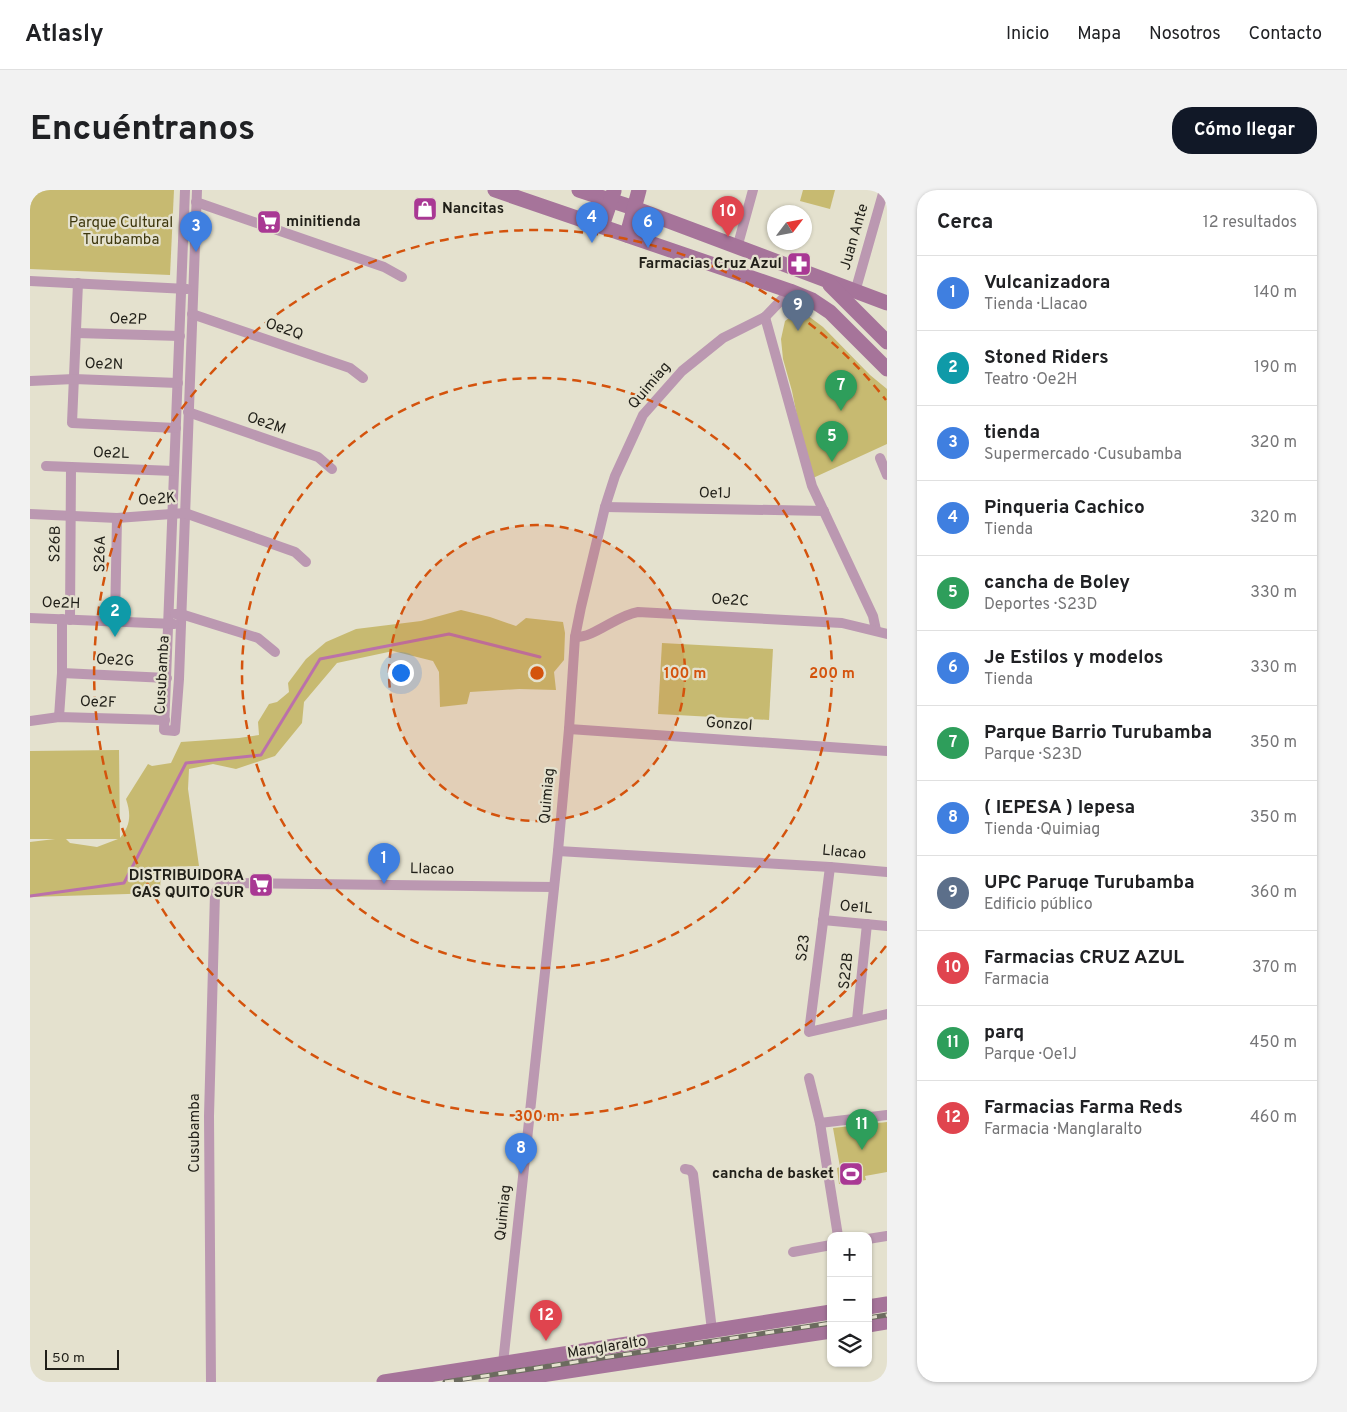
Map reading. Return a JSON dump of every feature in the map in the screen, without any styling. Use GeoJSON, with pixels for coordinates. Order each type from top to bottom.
{"type":"FeatureCollection","features":[{"type":"Feature","properties":{"kind":"main road"},"geometry":{"type":"LineString","coordinates":[[495,190],[812,300],[830,312],[887,370]]}},
{"type":"Feature","properties":{"kind":"main road"},"geometry":{"type":"LineString","coordinates":[[579,190],[612,195],[634,208],[887,303]]}},
{"type":"Feature","properties":{"kind":"main road"},"geometry":{"type":"LineString","coordinates":[[627,235],[638,190]]}},
{"type":"Feature","properties":{"kind":"main road"},"geometry":{"type":"LineString","coordinates":[[602,226],[612,195]]}},
{"type":"Feature","properties":{"kind":"main road"},"geometry":{"type":"LineString","coordinates":[[824,279],[887,342]]}},
{"type":"Feature","properties":{"kind":"main road"},"geometry":{"type":"LineString","coordinates":[[872,1306],[887,1304]]}},
{"type":"Feature","properties":{"kind":"main road","name":"Manglaralto"},"geometry":{"type":"LineString","coordinates":[[384,1382],[827,1313]]}},
{"type":"Feature","properties":{"kind":"main road"},"geometry":{"type":"LineString","coordinates":[[872,1324],[887,1322]]}},
{"type":"Feature","properties":{"kind":"main road","name":"Manglaralto"},"geometry":{"type":"LineString","coordinates":[[499,1382],[827,1332]]}},
{"type":"Feature","properties":{"kind":"street","name":"Cusubamba"},"geometry":{"type":"LineString","coordinates":[[185,190],[164,730],[175,731],[197,190]]}},
{"type":"Feature","properties":{"kind":"street"},"geometry":{"type":"LineString","coordinates":[[738,248],[753,190]]}},
{"type":"Feature","properties":{"kind":"street","name":"Juan Ante"},"geometry":{"type":"LineString","coordinates":[[855,292],[884,190]]}},
{"type":"Feature","properties":{"kind":"street"},"geometry":{"type":"LineString","coordinates":[[196,202],[384,267],[402,277]]}},
{"type":"Feature","properties":{"kind":"street"},"geometry":{"type":"LineString","coordinates":[[30,281],[193,289]]}},
{"type":"Feature","properties":{"kind":"street"},"geometry":{"type":"LineString","coordinates":[[78,283],[72,423],[176,428]]}},
{"type":"Feature","properties":{"kind":"street","name":"Quimiag"},"geometry":{"type":"LineString","coordinates":[[499,1382],[503,1364],[558,851],[575,637],[605,507],[615,476],[643,415],[682,371],[723,338],[765,317],[790,291]]}},
{"type":"Feature","properties":{"kind":"street","name":"Oe2Q"},"geometry":{"type":"LineString","coordinates":[[192,314],[350,368],[363,378]]}},
{"type":"Feature","properties":{"kind":"street"},"geometry":{"type":"LineString","coordinates":[[765,317],[812,486],[873,616],[876,630]]}},
{"type":"Feature","properties":{"kind":"street","name":"Oe2P"},"geometry":{"type":"LineString","coordinates":[[76,333],[180,336]]}},
{"type":"Feature","properties":{"kind":"street","name":"Oe2N"},"geometry":{"type":"LineString","coordinates":[[30,381],[74,379],[178,383]]}},
{"type":"Feature","properties":{"kind":"street","name":"Oe2M"},"geometry":{"type":"LineString","coordinates":[[188,412],[318,458],[332,468]]}},
{"type":"Feature","properties":{"kind":"street"},"geometry":{"type":"LineString","coordinates":[[880,458],[887,476]]}},
{"type":"Feature","properties":{"kind":"street","name":"Oe2L"},"geometry":{"type":"LineString","coordinates":[[46,466],[174,471]]}},
{"type":"Feature","properties":{"kind":"street","name":"S26B"},"geometry":{"type":"LineString","coordinates":[[59,716],[72,516],[72,468]]}},
{"type":"Feature","properties":{"kind":"street","name":"Oe1J"},"geometry":{"type":"LineString","coordinates":[[605,507],[824,511]]}},
{"type":"Feature","properties":{"kind":"street","name":"Oe2K"},"geometry":{"type":"LineString","coordinates":[[30,515],[117,518],[185,513],[295,552],[306,562]]}},
{"type":"Feature","properties":{"kind":"street","name":"S26A"},"geometry":{"type":"LineString","coordinates":[[115,622],[117,518]]}},
{"type":"Feature","properties":{"kind":"street","name":"Oe2C"},"geometry":{"type":"LineString","coordinates":[[575,637],[585,636],[621,617],[638,612],[834,622],[887,634]]}},
{"type":"Feature","properties":{"kind":"street","name":"Oe2H"},"geometry":{"type":"LineString","coordinates":[[30,618],[115,622],[181,619],[258,638],[276,652]]}},
{"type":"Feature","properties":{"kind":"street","name":"Oe2G"},"geometry":{"type":"LineString","coordinates":[[62,673],[167,678]]}},
{"type":"Feature","properties":{"kind":"street","name":"Oe2F"},"geometry":{"type":"LineString","coordinates":[[30,721],[59,716],[165,720]]}},
{"type":"Feature","properties":{"kind":"street","name":"Gonzol"},"geometry":{"type":"LineString","coordinates":[[569,729],[887,751]]}},
{"type":"Feature","properties":{"kind":"street","name":"Llacao"},"geometry":{"type":"LineString","coordinates":[[558,851],[887,872]]}},
{"type":"Feature","properties":{"kind":"street","name":"S23"},"geometry":{"type":"LineString","coordinates":[[830,867],[809,1032],[857,1020]]}},
{"type":"Feature","properties":{"kind":"street","name":"Llacao"},"geometry":{"type":"LineString","coordinates":[[220,886],[227,883],[554,887]]}},
{"type":"Feature","properties":{"kind":"street","name":"Cusubamba"},"geometry":{"type":"LineString","coordinates":[[211,1382],[209,1116],[215,893],[220,886]]}},
{"type":"Feature","properties":{"kind":"street","name":"Oe1L"},"geometry":{"type":"LineString","coordinates":[[823,920],[887,926]]}},
{"type":"Feature","properties":{"kind":"street","name":"S22B"},"geometry":{"type":"LineString","coordinates":[[857,1020],[867,924]]}},
{"type":"Feature","properties":{"kind":"street"},"geometry":{"type":"LineString","coordinates":[[857,1020],[887,1014]]}},
{"type":"Feature","properties":{"kind":"street"},"geometry":{"type":"LineString","coordinates":[[809,1078],[820,1123],[837,1232]]}},
{"type":"Feature","properties":{"kind":"street"},"geometry":{"type":"LineString","coordinates":[[820,1123],[887,1115]]}},
{"type":"Feature","properties":{"kind":"street"},"geometry":{"type":"LineString","coordinates":[[685,1169],[690,1170],[693,1174],[712,1330]]}},
{"type":"Feature","properties":{"kind":"street"},"geometry":{"type":"LineString","coordinates":[[872,1238],[887,1236]]}},
{"type":"Feature","properties":{"kind":"street"},"geometry":{"type":"LineString","coordinates":[[793,1252],[827,1245]]}},
{"type":"Feature","properties":{"kind":"green space","name":"Parque Cultural Turubamba"},"geometry":{"type":"Polygon","coordinates":[[[30,190],[174,190],[170,275],[30,269],[30,190]]]}},
{"type":"Feature","properties":{"kind":"green space"},"geometry":{"type":"Polygon","coordinates":[[[803,190],[835,190],[830,209],[800,201],[803,190]]]}},
{"type":"Feature","properties":{"kind":"green space"},"geometry":{"type":"Polygon","coordinates":[[[796,313],[807,315],[823,327],[870,375],[887,389],[887,444],[813,478],[783,359],[781,339],[785,321],[796,313]]]}},
{"type":"Feature","properties":{"kind":"green space"},"geometry":{"type":"Polygon","coordinates":[[[461,610],[516,626],[526,618],[563,622],[565,633],[564,660],[554,672],[556,690],[519,689],[470,692],[467,704],[440,707],[439,672],[433,661],[393,651],[337,663],[304,702],[302,723],[275,756],[236,769],[213,764],[189,769],[188,789],[199,866],[161,867],[160,893],[30,897],[30,842],[55,839],[30,839],[30,751],[119,750],[120,838],[126,829],[129,819],[126,799],[148,764],[152,766],[171,763],[181,742],[259,735],[258,722],[269,704],[277,702],[289,692],[288,683],[306,659],[326,642],[356,629],[421,621],[461,610]],[[66,839],[70,843],[97,847],[118,839],[66,839]]]}},
{"type":"Feature","properties":{"kind":"green space"},"geometry":{"type":"Polygon","coordinates":[[[662,643],[773,649],[769,720],[658,714],[662,643]]]}},
{"type":"Feature","properties":{"kind":"green space"},"geometry":{"type":"Polygon","coordinates":[[[887,1122],[887,1172],[865,1176],[866,1180],[839,1184],[837,1168],[840,1167],[833,1128],[887,1122]]]}},
{"type":"Feature","properties":{"kind":"waterway"},"geometry":{"type":"LineString","coordinates":[[30,896],[124,883],[186,763],[261,755],[320,659],[449,634],[540,657]]}},
{"type":"Feature","properties":{"kind":"railway"},"geometry":{"type":"LineString","coordinates":[[872,1317],[887,1315]]}},
{"type":"Feature","properties":{"kind":"railway"},"geometry":{"type":"LineString","coordinates":[[445,1382],[827,1324]]}},
{"type":"Feature","properties":{"kind":"place","name":"Nancitas"},"geometry":{"type":"Point","coordinates":[425,209]}},
{"type":"Feature","properties":{"kind":"place","name":"minitienda"},"geometry":{"type":"Point","coordinates":[269,222]}},
{"type":"Feature","properties":{"kind":"place","name":"Farmacias CRUZ AZUL"},"geometry":{"type":"Point","coordinates":[728,237]}},
{"type":"Feature","properties":{"kind":"place","name":"Pinqueria Cachico"},"geometry":{"type":"Point","coordinates":[592,243]}},
{"type":"Feature","properties":{"kind":"place","name":"Je Estilos y modelos"},"geometry":{"type":"Point","coordinates":[648,248]}},
{"type":"Feature","properties":{"kind":"place","name":"tienda"},"geometry":{"type":"Point","coordinates":[196,252]}},
{"type":"Feature","properties":{"kind":"place","name":"Farmacias Cruz Azul"},"geometry":{"type":"Point","coordinates":[799,264]}},
{"type":"Feature","properties":{"kind":"place","name":"UPC Paruqe Turubamba"},"geometry":{"type":"Point","coordinates":[798,331]}},
{"type":"Feature","properties":{"kind":"place","name":"Parque Barrio Turubamba"},"geometry":{"type":"Point","coordinates":[841,411]}},
{"type":"Feature","properties":{"kind":"place","name":"cancha de Boley"},"geometry":{"type":"Point","coordinates":[832,462]}},
{"type":"Feature","properties":{"kind":"place","name":"Stoned Riders"},"geometry":{"type":"Point","coordinates":[115,637]}},
{"type":"Feature","properties":{"kind":"place","name":"Vulcanizadora"},"geometry":{"type":"Point","coordinates":[384,884]}},
{"type":"Feature","properties":{"kind":"place","name":"DISTRIBUIDORA GAS QUITO SUR"},"geometry":{"type":"Point","coordinates":[261,885]}},
{"type":"Feature","properties":{"kind":"place","name":"parq"},"geometry":{"type":"Point","coordinates":[862,1150]}},
{"type":"Feature","properties":{"kind":"place","name":"( IEPESA ) Iepesa"},"geometry":{"type":"Point","coordinates":[521,1174]}},
{"type":"Feature","properties":{"kind":"place","name":"cancha de basket"},"geometry":{"type":"Point","coordinates":[851,1174]}},
{"type":"Feature","properties":{"kind":"place","name":"Farmacias Farma Reds"},"geometry":{"type":"Point","coordinates":[546,1341]}}]}
